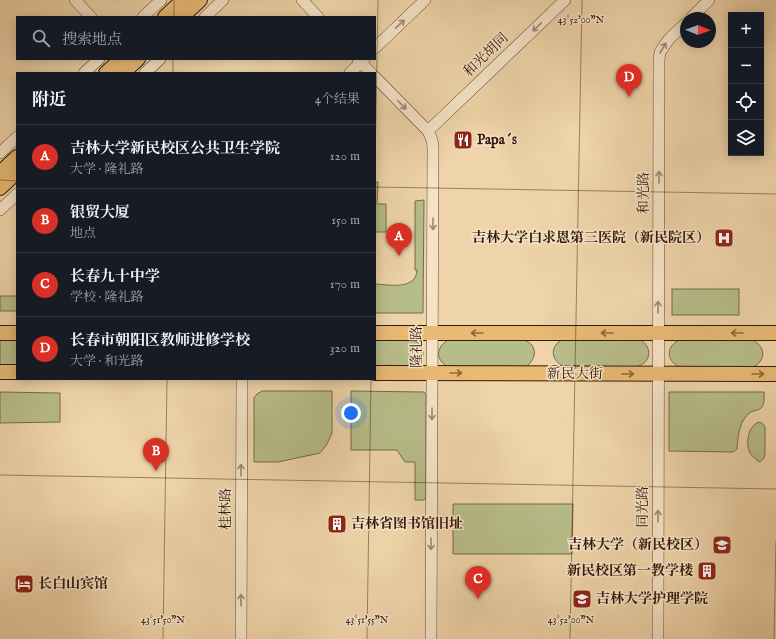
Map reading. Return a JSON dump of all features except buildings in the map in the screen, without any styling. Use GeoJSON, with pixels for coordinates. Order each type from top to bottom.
{"type":"FeatureCollection","features":[{"type":"Feature","properties":{"kind":"main road"},"geometry":{"type":"LineString","coordinates":[[166,16],[183,0]]}},
{"type":"Feature","properties":{"kind":"main road"},"geometry":{"type":"LineString","coordinates":[[183,16],[200,0]]}},
{"type":"Feature","properties":{"kind":"main road"},"geometry":{"type":"LineString","coordinates":[[107,72],[120,60]]}},
{"type":"Feature","properties":{"kind":"main road"},"geometry":{"type":"LineString","coordinates":[[124,72],[137,60]]}},
{"type":"Feature","properties":{"kind":"main road"},"geometry":{"type":"LineString","coordinates":[[0,173],[16,158]]}},
{"type":"Feature","properties":{"kind":"main road"},"geometry":{"type":"LineString","coordinates":[[0,188],[16,173]]}},
{"type":"Feature","properties":{"kind":"main road"},"geometry":{"type":"LineString","coordinates":[[0,333],[16,333]]}},
{"type":"Feature","properties":{"kind":"main road"},"geometry":{"type":"LineString","coordinates":[[376,333],[776,333]]}},
{"type":"Feature","properties":{"kind":"main road"},"geometry":{"type":"LineString","coordinates":[[0,372],[16,372]]}},
{"type":"Feature","properties":{"kind":"main road","name":"新民大街"},"geometry":{"type":"LineString","coordinates":[[376,373],[776,374]]}},
{"type":"Feature","properties":{"kind":"street"},"geometry":{"type":"LineString","coordinates":[[75,0],[90,16]]}},
{"type":"Feature","properties":{"kind":"street"},"geometry":{"type":"LineString","coordinates":[[144,16],[161,0]]}},
{"type":"Feature","properties":{"kind":"street"},"geometry":{"type":"LineString","coordinates":[[206,16],[223,0]]}},
{"type":"Feature","properties":{"kind":"street"},"geometry":{"type":"LineString","coordinates":[[302,0],[317,16]]}},
{"type":"Feature","properties":{"kind":"street"},"geometry":{"type":"LineString","coordinates":[[376,47],[425,0]]}},
{"type":"Feature","properties":{"kind":"street","name":"和光胡同"},"geometry":{"type":"LineString","coordinates":[[428,131],[565,0]]}},
{"type":"Feature","properties":{"kind":"street"},"geometry":{"type":"LineString","coordinates":[[697,12],[709,0]]}},
{"type":"Feature","properties":{"kind":"street","name":"和光路"},"geometry":{"type":"LineString","coordinates":[[658,374],[660,52],[669,39],[680,29]]}},
{"type":"Feature","properties":{"kind":"street"},"geometry":{"type":"LineString","coordinates":[[85,72],[98,60]]}},
{"type":"Feature","properties":{"kind":"street"},"geometry":{"type":"LineString","coordinates":[[146,72],[159,60]]}},
{"type":"Feature","properties":{"kind":"street"},"geometry":{"type":"LineString","coordinates":[[351,72],[361,60],[370,72]]}},
{"type":"Feature","properties":{"kind":"street","name":"隆礼路"},"geometry":{"type":"LineString","coordinates":[[376,78],[428,131],[433,147],[431,639]]}},
{"type":"Feature","properties":{"kind":"street"},"geometry":{"type":"LineString","coordinates":[[0,153],[16,138]]}},
{"type":"Feature","properties":{"kind":"street"},"geometry":{"type":"LineString","coordinates":[[0,210],[16,195]]}},
{"type":"Feature","properties":{"kind":"street","name":"同光路"},"geometry":{"type":"LineString","coordinates":[[658,374],[658,639]]}},
{"type":"Feature","properties":{"kind":"street","name":"桂林路"},"geometry":{"type":"LineString","coordinates":[[241,639],[242,380]]}},
{"type":"Feature","properties":{"kind":"green space"},"geometry":{"type":"Polygon","coordinates":[[[376,182],[378,182],[377,204],[386,204],[386,232],[376,232],[376,182]]]}},
{"type":"Feature","properties":{"kind":"green space"},"geometry":{"type":"Polygon","coordinates":[[[424,200],[423,313],[376,313],[376,284],[401,285],[412,281],[416,276],[415,201],[424,200]]]}},
{"type":"Feature","properties":{"kind":"green space"},"geometry":{"type":"Polygon","coordinates":[[[672,289],[739,289],[739,315],[672,315],[672,289]]]}},
{"type":"Feature","properties":{"kind":"green space"},"geometry":{"type":"Polygon","coordinates":[[[0,296],[16,296],[16,311],[0,311],[0,296]]]}},
{"type":"Feature","properties":{"kind":"green space"},"geometry":{"type":"Polygon","coordinates":[[[0,339],[16,339],[16,367],[0,367],[0,339]]]}},
{"type":"Feature","properties":{"kind":"green space"},"geometry":{"type":"Polygon","coordinates":[[[376,339],[414,340],[421,346],[423,354],[421,361],[414,367],[376,367],[376,339]]]}},
{"type":"Feature","properties":{"kind":"green space"},"geometry":{"type":"Polygon","coordinates":[[[521,339],[530,344],[534,351],[533,360],[525,367],[448,367],[439,357],[439,350],[441,346],[448,340],[521,339]]]}},
{"type":"Feature","properties":{"kind":"green space"},"geometry":{"type":"Polygon","coordinates":[[[563,339],[639,339],[647,346],[649,355],[644,362],[635,367],[563,366],[556,360],[553,352],[556,345],[563,339]]]}},
{"type":"Feature","properties":{"kind":"green space"},"geometry":{"type":"Polygon","coordinates":[[[684,339],[753,340],[760,346],[763,354],[760,361],[753,367],[679,367],[671,360],[670,351],[674,344],[684,339]]]}},
{"type":"Feature","properties":{"kind":"green space"},"geometry":{"type":"Polygon","coordinates":[[[262,391],[332,391],[332,433],[327,444],[320,453],[278,462],[254,462],[254,398],[262,391]]]}},
{"type":"Feature","properties":{"kind":"green space"},"geometry":{"type":"Polygon","coordinates":[[[351,391],[424,392],[426,394],[426,498],[424,500],[415,500],[415,462],[405,462],[397,450],[351,450],[351,391]]]}},
{"type":"Feature","properties":{"kind":"green space"},"geometry":{"type":"Polygon","coordinates":[[[0,392],[60,393],[60,422],[0,423],[0,392]]]}},
{"type":"Feature","properties":{"kind":"green space"},"geometry":{"type":"Polygon","coordinates":[[[669,392],[764,392],[764,402],[761,408],[751,412],[744,419],[740,429],[737,449],[733,452],[669,451],[669,392]]]}},
{"type":"Feature","properties":{"kind":"green space"},"geometry":{"type":"Polygon","coordinates":[[[759,422],[765,427],[765,455],[760,462],[750,453],[748,449],[748,435],[752,427],[759,422]]]}},
{"type":"Feature","properties":{"kind":"green space"},"geometry":{"type":"Polygon","coordinates":[[[453,504],[573,504],[572,554],[453,554],[453,504]]]}},
{"type":"Feature","properties":{"kind":"place","name":"长春市朝阳区教师进修学校"},"geometry":{"type":"Point","coordinates":[629,97]}},
{"type":"Feature","properties":{"kind":"place","name":"Papa´s"},"geometry":{"type":"Point","coordinates":[463,140]}},
{"type":"Feature","properties":{"kind":"place","name":"吉林大学白求恩第三医院（新民院区）"},"geometry":{"type":"Point","coordinates":[724,238]}},
{"type":"Feature","properties":{"kind":"place","name":"吉林大学新民校区公共卫生学院"},"geometry":{"type":"Point","coordinates":[399,256]}},
{"type":"Feature","properties":{"kind":"place","name":"银贸大厦"},"geometry":{"type":"Point","coordinates":[156,471]}},
{"type":"Feature","properties":{"kind":"place","name":"吉林省图书馆旧址"},"geometry":{"type":"Point","coordinates":[337,524]}},
{"type":"Feature","properties":{"kind":"place","name":"吉林大学（新民校区）"},"geometry":{"type":"Point","coordinates":[722,545]}},
{"type":"Feature","properties":{"kind":"place","name":"新民校区第一教学楼"},"geometry":{"type":"Point","coordinates":[707,571]}},
{"type":"Feature","properties":{"kind":"place","name":"长白山宾馆"},"geometry":{"type":"Point","coordinates":[24,584]}},
{"type":"Feature","properties":{"kind":"place","name":"长春九十中学"},"geometry":{"type":"Point","coordinates":[478,599]}},
{"type":"Feature","properties":{"kind":"place","name":"吉林大学护理学院"},"geometry":{"type":"Point","coordinates":[582,599]}}]}
